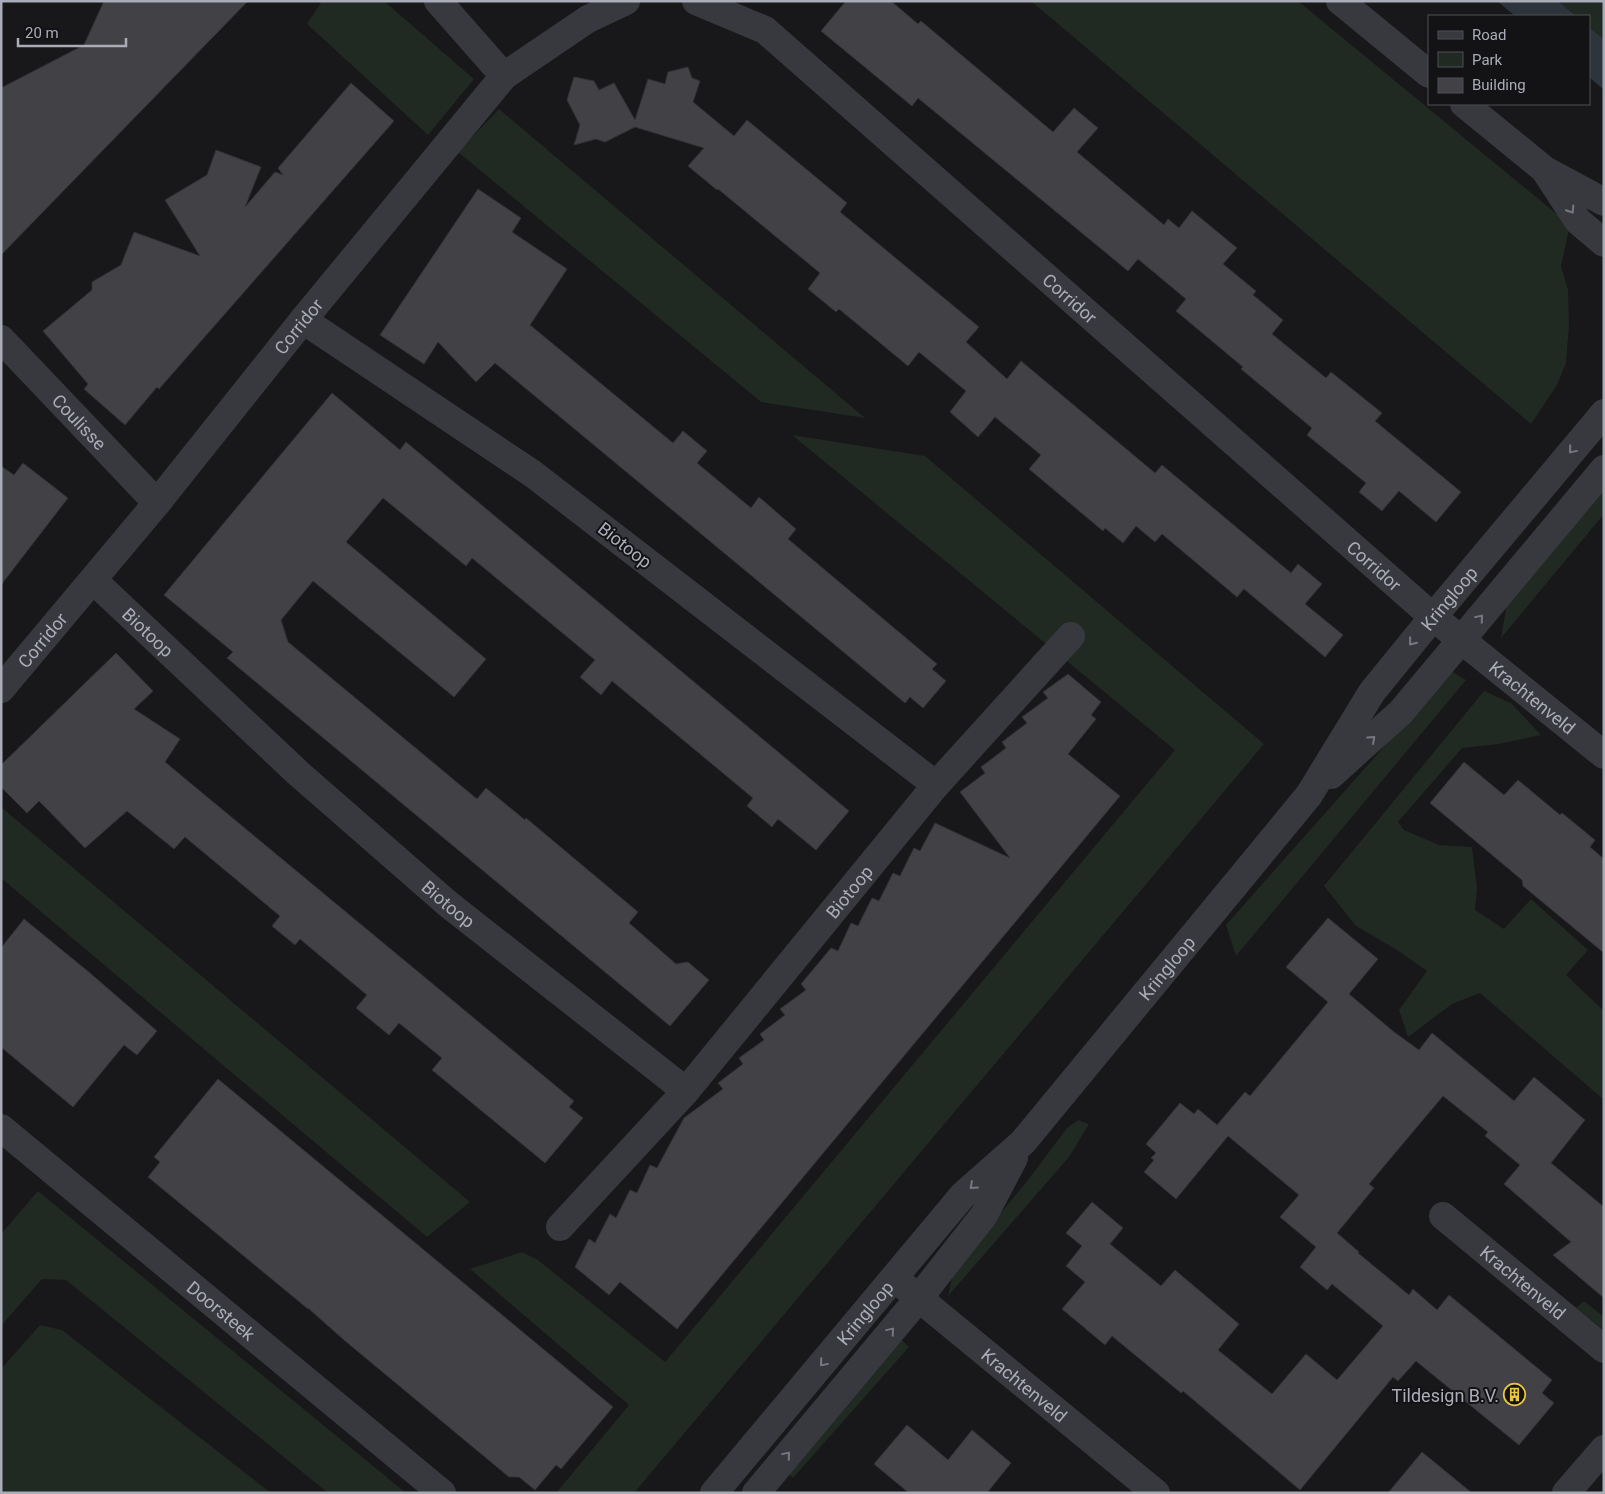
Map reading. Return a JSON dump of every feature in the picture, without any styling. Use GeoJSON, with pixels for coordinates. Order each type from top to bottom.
{"type":"FeatureCollection","features":[{"type":"Feature","properties":{"kind":"street"},"geometry":{"type":"LineString","coordinates":[[438,1],[504,76]]}},
{"type":"Feature","properties":{"kind":"street","name":"Corridor"},"geometry":{"type":"LineString","coordinates":[[1,689],[157,503],[303,320],[504,76],[588,19],[626,1]]}},
{"type":"Feature","properties":{"kind":"street","name":"Corridor"},"geometry":{"type":"LineString","coordinates":[[696,1],[765,30],[1461,642]]}},
{"type":"Feature","properties":{"kind":"street"},"geometry":{"type":"LineString","coordinates":[[1340,1],[1428,73]]}},
{"type":"Feature","properties":{"kind":"street"},"geometry":{"type":"LineString","coordinates":[[1465,105],[1545,170],[1604,202]]}},
{"type":"Feature","properties":{"kind":"street"},"geometry":{"type":"LineString","coordinates":[[1545,170],[1578,221],[1604,243]]}},
{"type":"Feature","properties":{"kind":"street","name":"Biotoop"},"geometry":{"type":"LineString","coordinates":[[303,320],[533,474],[936,785]]}},
{"type":"Feature","properties":{"kind":"street","name":"Coulisse"},"geometry":{"type":"LineString","coordinates":[[1,339],[157,503]]}},
{"type":"Feature","properties":{"kind":"street","name":"Kringloop"},"geometry":{"type":"LineString","coordinates":[[714,1493],[963,1195],[1023,1142],[1309,795],[1372,692],[1432,617],[1604,413]]}},
{"type":"Feature","properties":{"kind":"street","name":"Kringloop"},"geometry":{"type":"LineString","coordinates":[[1309,795],[1401,712],[1604,469]]}},
{"type":"Feature","properties":{"kind":"street","name":"Biotoop"},"geometry":{"type":"LineString","coordinates":[[93,580],[298,773],[448,904],[686,1091]]}},
{"type":"Feature","properties":{"kind":"street","name":"Biotoop"},"geometry":{"type":"LineString","coordinates":[[560,1227],[686,1091],[936,785],[1071,636]]}},
{"type":"Feature","properties":{"kind":"street","name":"Krachtenveld"},"geometry":{"type":"LineString","coordinates":[[1461,642],[1604,755]]}},
{"type":"Feature","properties":{"kind":"street","name":"Doorsteek"},"geometry":{"type":"LineString","coordinates":[[1,1128],[442,1493]]}},
{"type":"Feature","properties":{"kind":"street","name":"Kringloop"},"geometry":{"type":"LineString","coordinates":[[756,1493],[919,1298],[984,1215],[1023,1142]]}},
{"type":"Feature","properties":{"kind":"street","name":"Krachtenveld"},"geometry":{"type":"LineString","coordinates":[[1443,1216],[1604,1349]]}},
{"type":"Feature","properties":{"kind":"street","name":"Krachtenveld"},"geometry":{"type":"LineString","coordinates":[[894,1277],[1156,1493]]}},
{"type":"Feature","properties":{"kind":"street"},"geometry":{"type":"LineString","coordinates":[[1566,1493],[1604,1449]]}},
{"type":"Feature","properties":{"kind":"green space"},"geometry":{"type":"Polygon","coordinates":[[[322,1],[384,1],[474,79],[428,135],[307,24],[322,1]]]}},
{"type":"Feature","properties":{"kind":"green space"},"geometry":{"type":"Polygon","coordinates":[[[1031,1],[1298,1],[1570,225],[1561,266],[1568,290],[1569,325],[1566,363],[1557,385],[1531,424],[1031,1]]]}},
{"type":"Feature","properties":{"kind":"green space"},"geometry":{"type":"Polygon","coordinates":[[[1558,1],[1604,1],[1604,39],[1590,28],[1590,15],[1575,15],[1558,1]]]}},
{"type":"Feature","properties":{"kind":"green space"},"geometry":{"type":"Polygon","coordinates":[[[499,109],[865,418],[761,402],[458,152],[499,109]]]}},
{"type":"Feature","properties":{"kind":"green space"},"geometry":{"type":"Polygon","coordinates":[[[792,435],[925,456],[1264,744],[634,1493],[556,1493],[629,1405],[470,1269],[522,1252],[538,1260],[665,1362],[1175,750],[792,435]]]}},
{"type":"Feature","properties":{"kind":"green space"},"geometry":{"type":"Polygon","coordinates":[[[1604,491],[1604,514],[1501,638],[1507,603],[1604,491]]]}},
{"type":"Feature","properties":{"kind":"green space"},"geometry":{"type":"Polygon","coordinates":[[[1451,671],[1466,680],[1236,956],[1226,925],[1451,671]]]}},
{"type":"Feature","properties":{"kind":"green space"},"geometry":{"type":"Polygon","coordinates":[[[1484,691],[1511,703],[1541,735],[1499,744],[1462,748],[1398,822],[1404,830],[1439,845],[1472,847],[1477,888],[1475,910],[1504,929],[1531,899],[1588,950],[1566,975],[1604,1011],[1604,1100],[1480,993],[1452,1004],[1408,1037],[1399,1010],[1427,971],[1397,950],[1356,926],[1324,886],[1484,691]]]}},
{"type":"Feature","properties":{"kind":"green space"},"geometry":{"type":"Polygon","coordinates":[[[1,807],[470,1202],[427,1237],[1,878],[1,807]]]}},
{"type":"Feature","properties":{"kind":"green space"},"geometry":{"type":"Polygon","coordinates":[[[1078,1120],[1089,1124],[1069,1157],[948,1296],[954,1269],[1028,1180],[1067,1128],[1078,1120]]]}},
{"type":"Feature","properties":{"kind":"green space"},"geometry":{"type":"Polygon","coordinates":[[[38,1191],[406,1493],[328,1493],[66,1280],[42,1279],[1,1326],[1,1234],[38,1191]]]}},
{"type":"Feature","properties":{"kind":"green space"},"geometry":{"type":"Polygon","coordinates":[[[1584,1301],[1604,1317],[1604,1330],[1576,1308],[1584,1301]]]}},
{"type":"Feature","properties":{"kind":"green space"},"geometry":{"type":"Polygon","coordinates":[[[40,1325],[62,1330],[271,1493],[1,1493],[1,1369],[40,1325]]]}},
{"type":"Feature","properties":{"kind":"green space"},"geometry":{"type":"Polygon","coordinates":[[[900,1338],[909,1347],[793,1478],[784,1469],[900,1338]]]}},
{"type":"Feature","properties":{"kind":"shaded area"},"geometry":{"type":"Polygon","coordinates":[[[1497,1],[1558,1],[1575,15],[1514,15],[1497,1]]]}},
{"type":"Feature","properties":{"kind":"shaded area"},"geometry":{"type":"Polygon","coordinates":[[[1590,28],[1604,39],[1604,90],[1590,78],[1590,28]]]}},
{"type":"Feature","properties":{"kind":"building"},"geometry":{"type":"Polygon","coordinates":[[[104,1],[248,1],[1,255],[1,88],[84,45],[104,1]]]}},
{"type":"Feature","properties":{"kind":"building"},"geometry":{"type":"Polygon","coordinates":[[[846,1],[891,1],[918,24],[921,21],[1053,132],[1074,108],[1098,128],[1077,152],[1164,225],[1168,219],[1179,228],[1192,211],[1237,248],[1223,264],[1256,291],[1253,295],[1283,320],[1272,334],[1326,378],[1331,372],[1382,413],[1375,421],[1461,492],[1436,522],[1399,491],[1382,511],[1359,492],[1366,483],[1307,435],[1312,428],[1241,369],[1243,367],[1176,311],[1186,299],[1138,259],[1128,271],[918,98],[912,106],[821,31],[846,1]]]}},
{"type":"Feature","properties":{"kind":"building"},"geometry":{"type":"Polygon","coordinates":[[[688,67],[692,78],[700,81],[693,102],[734,136],[747,120],[847,203],[840,212],[979,327],[966,342],[1007,379],[1021,361],[1155,473],[1162,465],[1291,573],[1298,564],[1322,584],[1305,604],[1343,635],[1325,657],[1244,589],[1237,597],[1162,534],[1155,542],[1136,526],[1123,543],[1105,528],[1103,531],[1029,469],[1041,455],[995,417],[978,437],[950,412],[966,391],[919,352],[908,366],[839,309],[836,312],[808,289],[820,273],[688,166],[704,148],[635,127],[605,142],[596,139],[574,145],[580,125],[567,100],[574,77],[594,81],[599,90],[614,83],[635,120],[648,79],[665,84],[668,72],[688,67]]]}},
{"type":"Feature","properties":{"kind":"building"},"geometry":{"type":"Polygon","coordinates":[[[351,83],[394,121],[159,389],[157,387],[125,425],[84,389],[88,384],[43,331],[92,290],[92,282],[121,265],[134,232],[200,256],[165,200],[207,175],[216,150],[261,167],[245,207],[275,172],[283,175],[278,168],[351,83]]]}},
{"type":"Feature","properties":{"kind":"building"},"geometry":{"type":"Polygon","coordinates":[[[478,189],[521,218],[512,232],[567,269],[530,325],[673,443],[683,431],[707,451],[697,463],[751,508],[759,497],[796,529],[788,539],[937,664],[932,669],[946,681],[923,708],[910,697],[905,703],[495,363],[476,382],[438,342],[424,364],[380,335],[478,189]]]}},
{"type":"Feature","properties":{"kind":"building"},"geometry":{"type":"Polygon","coordinates":[[[332,393],[400,450],[406,442],[849,811],[816,850],[778,819],[772,827],[747,806],[753,798],[612,681],[601,695],[580,677],[595,660],[472,558],[466,566],[383,498],[346,542],[486,659],[454,697],[313,581],[281,620],[288,642],[477,799],[486,788],[525,820],[526,818],[638,912],[629,923],[676,964],[688,962],[709,980],[670,1026],[227,658],[233,652],[164,595],[332,393]]]}},
{"type":"Feature","properties":{"kind":"building"},"geometry":{"type":"Polygon","coordinates":[[[23,463],[68,498],[1,585],[1,466],[14,475],[23,463]]]}},
{"type":"Feature","properties":{"kind":"building"},"geometry":{"type":"Polygon","coordinates":[[[116,653],[153,691],[134,709],[180,739],[165,762],[574,1101],[569,1107],[583,1118],[545,1163],[432,1070],[442,1058],[399,1023],[389,1035],[356,1008],[367,995],[300,939],[295,945],[272,926],[280,916],[185,837],[174,849],[127,811],[85,848],[39,801],[27,813],[1,787],[1,765],[116,653]]]}},
{"type":"Feature","properties":{"kind":"building"},"geometry":{"type":"Polygon","coordinates":[[[1068,674],[1101,702],[1091,715],[1096,719],[1068,754],[1120,796],[677,1329],[620,1282],[609,1295],[575,1267],[589,1239],[595,1243],[610,1214],[616,1218],[630,1190],[637,1193],[650,1165],[657,1168],[684,1118],[723,1089],[718,1083],[743,1064],[739,1058],[764,1040],[760,1034],[785,1015],[780,1009],[806,990],[801,984],[831,948],[838,951],[851,923],[858,926],[872,898],[879,901],[893,873],[900,876],[914,848],[920,851],[935,823],[1010,858],[960,792],[985,773],[981,767],[1006,748],[1002,742],[1027,723],[1022,717],[1048,698],[1043,692],[1068,674]]]}},
{"type":"Feature","properties":{"kind":"building"},"geometry":{"type":"Polygon","coordinates":[[[1464,762],[1504,795],[1518,780],[1560,815],[1562,813],[1595,840],[1590,847],[1604,859],[1604,953],[1523,886],[1522,880],[1430,803],[1464,762]]]}},
{"type":"Feature","properties":{"kind":"building"},"geometry":{"type":"Polygon","coordinates":[[[1328,918],[1378,959],[1349,994],[1394,1032],[1419,1050],[1432,1033],[1514,1101],[1534,1077],[1585,1120],[1551,1163],[1604,1207],[1604,1298],[1553,1255],[1571,1242],[1504,1184],[1520,1165],[1485,1136],[1488,1132],[1443,1096],[1369,1184],[1374,1188],[1337,1233],[1409,1295],[1413,1289],[1437,1310],[1449,1295],[1552,1380],[1542,1393],[1554,1403],[1519,1445],[1416,1361],[1398,1381],[1393,1377],[1300,1490],[1183,1391],[1181,1393],[1112,1336],[1105,1345],[1062,1309],[1085,1282],[1066,1266],[1082,1246],[1066,1233],[1092,1202],[1123,1228],[1110,1244],[1161,1286],[1175,1270],[1239,1324],[1218,1350],[1272,1394],[1306,1354],[1337,1380],[1383,1326],[1332,1284],[1327,1290],[1300,1267],[1316,1247],[1280,1217],[1299,1195],[1228,1136],[1176,1199],[1144,1172],[1154,1160],[1151,1158],[1156,1153],[1146,1144],[1180,1103],[1194,1114],[1198,1109],[1217,1125],[1245,1092],[1250,1096],[1328,1002],[1286,967],[1328,918]]]}},
{"type":"Feature","properties":{"kind":"building"},"geometry":{"type":"Polygon","coordinates":[[[24,919],[157,1031],[137,1055],[124,1045],[73,1107],[1,1047],[1,948],[24,919]]]}},
{"type":"Feature","properties":{"kind":"building"},"geometry":{"type":"Polygon","coordinates":[[[218,1079],[613,1407],[561,1469],[556,1465],[535,1490],[519,1477],[509,1477],[308,1308],[148,1177],[160,1162],[154,1157],[218,1079]]]}},
{"type":"Feature","properties":{"kind":"building"},"geometry":{"type":"Polygon","coordinates":[[[907,1425],[948,1460],[972,1430],[1011,1463],[987,1493],[909,1493],[874,1464],[907,1425]]]}},
{"type":"Feature","properties":{"kind":"building"},"geometry":{"type":"Polygon","coordinates":[[[1422,1452],[1472,1493],[1388,1493],[1422,1452]]]}},
{"type":"Feature","properties":{"kind":"place","name":"Tildesign B.V."},"geometry":{"type":"Point","coordinates":[1515,1395]}}]}
